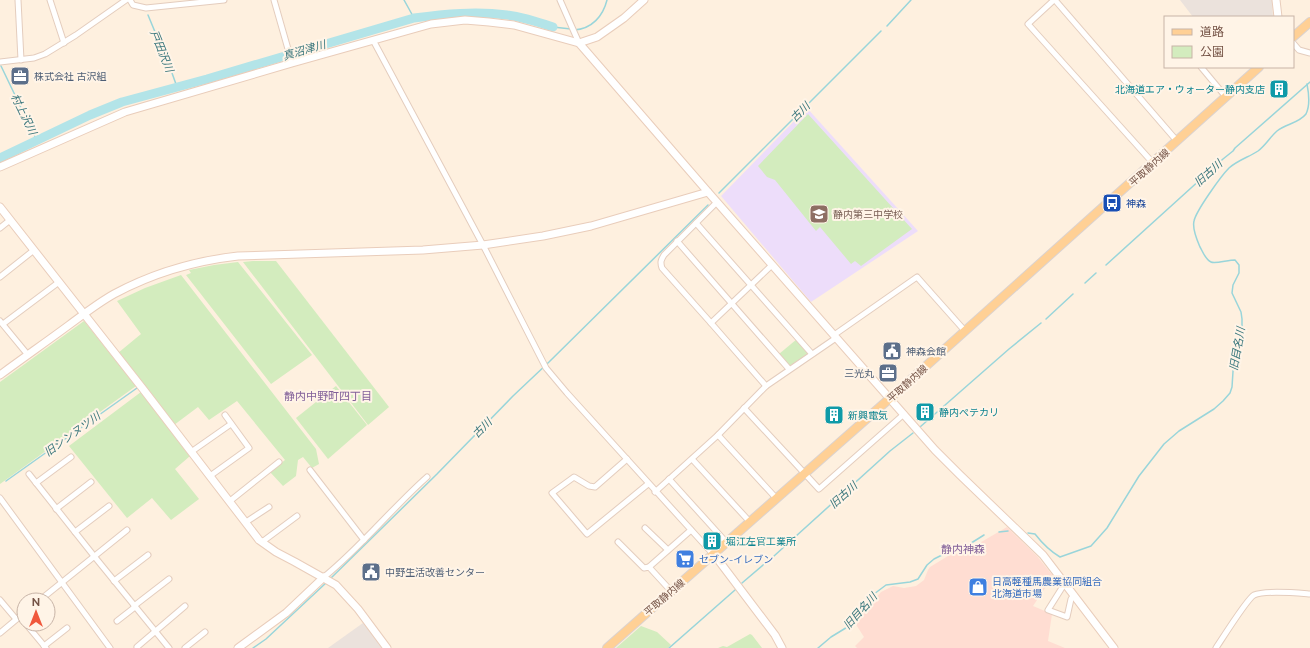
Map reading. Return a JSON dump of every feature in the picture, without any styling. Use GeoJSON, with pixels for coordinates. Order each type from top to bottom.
{"type":"FeatureCollection","features":[{"type":"Feature","properties":{"kind":"main road"},"geometry":{"type":"LineString","coordinates":[[1294,36],[1310,22]]}},
{"type":"Feature","properties":{"kind":"main road","name":"平取静内線"},"geometry":{"type":"LineString","coordinates":[[607,648],[890,398],[1258,68]]}},
{"type":"Feature","properties":{"kind":"street"},"geometry":{"type":"LineString","coordinates":[[18,0],[21,60]]}},
{"type":"Feature","properties":{"kind":"street"},"geometry":{"type":"LineString","coordinates":[[50,0],[64,43]]}},
{"type":"Feature","properties":{"kind":"street"},"geometry":{"type":"LineString","coordinates":[[0,62],[34,58],[45,54],[64,43],[126,0]]}},
{"type":"Feature","properties":{"kind":"street"},"geometry":{"type":"LineString","coordinates":[[130,0],[133,5],[146,8],[224,0]]}},
{"type":"Feature","properties":{"kind":"street"},"geometry":{"type":"LineString","coordinates":[[274,0],[292,61]]}},
{"type":"Feature","properties":{"kind":"street"},"geometry":{"type":"LineString","coordinates":[[560,0],[574,34],[580,43],[708,192],[904,414],[960,475],[1043,555],[1114,648]]}},
{"type":"Feature","properties":{"kind":"street"},"geometry":{"type":"LineString","coordinates":[[0,168],[125,112],[292,61],[431,24],[465,20],[514,25],[580,43],[597,37],[624,18],[644,0]]}},
{"type":"Feature","properties":{"kind":"street"},"geometry":{"type":"LineString","coordinates":[[1153,163],[1028,24],[1054,0],[1177,141]]}},
{"type":"Feature","properties":{"kind":"street"},"geometry":{"type":"LineString","coordinates":[[1276,0],[1278,16]]}},
{"type":"Feature","properties":{"kind":"street"},"geometry":{"type":"LineString","coordinates":[[373,40],[483,245],[545,366],[655,492],[719,561],[771,630],[782,648]]}},
{"type":"Feature","properties":{"kind":"street"},"geometry":{"type":"LineString","coordinates":[[1294,45],[1299,50],[1310,53]]}},
{"type":"Feature","properties":{"kind":"street"},"geometry":{"type":"LineString","coordinates":[[1202,68],[1226,97]]}},
{"type":"Feature","properties":{"kind":"street"},"geometry":{"type":"LineString","coordinates":[[0,375],[113,294],[143,280],[177,268],[211,259],[238,256],[423,250],[483,245],[543,236],[591,226],[708,192]]}},
{"type":"Feature","properties":{"kind":"street"},"geometry":{"type":"LineString","coordinates":[[717,202],[664,255],[661,259],[662,268],[766,386]]}},
{"type":"Feature","properties":{"kind":"street"},"geometry":{"type":"LineString","coordinates":[[0,207],[262,542],[276,552],[324,577],[343,592],[388,648]]}},
{"type":"Feature","properties":{"kind":"street"},"geometry":{"type":"LineString","coordinates":[[0,228],[10,220]]}},
{"type":"Feature","properties":{"kind":"street"},"geometry":{"type":"LineString","coordinates":[[696,223],[812,354]]}},
{"type":"Feature","properties":{"kind":"street"},"geometry":{"type":"LineString","coordinates":[[677,241],[789,369]]}},
{"type":"Feature","properties":{"kind":"street"},"geometry":{"type":"LineString","coordinates":[[0,277],[34,250]]}},
{"type":"Feature","properties":{"kind":"street"},"geometry":{"type":"LineString","coordinates":[[711,323],[772,265]]}},
{"type":"Feature","properties":{"kind":"street"},"geometry":{"type":"LineString","coordinates":[[655,492],[718,435],[766,386],[917,277],[965,331]]}},
{"type":"Feature","properties":{"kind":"street"},"geometry":{"type":"LineString","coordinates":[[28,355],[1,322],[58,282]]}},
{"type":"Feature","properties":{"kind":"street"},"geometry":{"type":"LineString","coordinates":[[744,408],[818,489],[904,414]]}},
{"type":"Feature","properties":{"kind":"street"},"geometry":{"type":"LineString","coordinates":[[210,476],[249,448],[225,416]]}},
{"type":"Feature","properties":{"kind":"street"},"geometry":{"type":"LineString","coordinates":[[191,452],[231,424]]}},
{"type":"Feature","properties":{"kind":"street"},"geometry":{"type":"LineString","coordinates":[[718,435],[776,498]]}},
{"type":"Feature","properties":{"kind":"street"},"geometry":{"type":"LineString","coordinates":[[36,483],[71,457]]}},
{"type":"Feature","properties":{"kind":"street"},"geometry":{"type":"LineString","coordinates":[[627,459],[595,487],[589,486],[574,477],[552,493],[587,534],[648,484]]}},
{"type":"Feature","properties":{"kind":"street"},"geometry":{"type":"LineString","coordinates":[[692,459],[750,522]]}},
{"type":"Feature","properties":{"kind":"street"},"geometry":{"type":"LineString","coordinates":[[230,501],[279,462]]}},
{"type":"Feature","properties":{"kind":"street"},"geometry":{"type":"LineString","coordinates":[[310,470],[364,540]]}},
{"type":"Feature","properties":{"kind":"street"},"geometry":{"type":"LineString","coordinates":[[29,474],[169,648]]}},
{"type":"Feature","properties":{"kind":"street"},"geometry":{"type":"LineString","coordinates":[[238,648],[286,613],[364,540],[408,494],[427,477]]}},
{"type":"Feature","properties":{"kind":"street"},"geometry":{"type":"LineString","coordinates":[[669,479],[726,542]]}},
{"type":"Feature","properties":{"kind":"street"},"geometry":{"type":"LineString","coordinates":[[56,509],[91,482]]}},
{"type":"Feature","properties":{"kind":"street"},"geometry":{"type":"LineString","coordinates":[[0,498],[110,648]]}},
{"type":"Feature","properties":{"kind":"street"},"geometry":{"type":"LineString","coordinates":[[75,532],[109,506]]}},
{"type":"Feature","properties":{"kind":"street"},"geometry":{"type":"LineString","coordinates":[[246,522],[268,507]]}},
{"type":"Feature","properties":{"kind":"street"},"geometry":{"type":"LineString","coordinates":[[262,542],[297,516]]}},
{"type":"Feature","properties":{"kind":"street"},"geometry":{"type":"LineString","coordinates":[[646,528],[668,550]]}},
{"type":"Feature","properties":{"kind":"street"},"geometry":{"type":"LineString","coordinates":[[50,592],[128,530]]}},
{"type":"Feature","properties":{"kind":"street"},"geometry":{"type":"LineString","coordinates":[[618,542],[644,568],[649,567],[690,530]]}},
{"type":"Feature","properties":{"kind":"street"},"geometry":{"type":"LineString","coordinates":[[114,581],[148,555]]}},
{"type":"Feature","properties":{"kind":"street"},"geometry":{"type":"LineString","coordinates":[[649,567],[671,591]]}},
{"type":"Feature","properties":{"kind":"street"},"geometry":{"type":"LineString","coordinates":[[117,621],[169,579]]}},
{"type":"Feature","properties":{"kind":"street"},"geometry":{"type":"LineString","coordinates":[[1065,583],[1048,610],[1067,617],[1071,599],[1074,595]]}},
{"type":"Feature","properties":{"kind":"street"},"geometry":{"type":"LineString","coordinates":[[1216,648],[1247,602],[1253,596],[1289,592],[1310,594]]}},
{"type":"Feature","properties":{"kind":"street"},"geometry":{"type":"LineString","coordinates":[[0,600],[16,613]]}},
{"type":"Feature","properties":{"kind":"street"},"geometry":{"type":"LineString","coordinates":[[137,647],[185,606]]}},
{"type":"Feature","properties":{"kind":"street"},"geometry":{"type":"LineString","coordinates":[[0,634],[16,620]]}},
{"type":"Feature","properties":{"kind":"street"},"geometry":{"type":"LineString","coordinates":[[33,632],[45,647],[67,628]]}},
{"type":"Feature","properties":{"kind":"street"},"geometry":{"type":"LineString","coordinates":[[185,648],[205,632]]}},
{"type":"Feature","properties":{"kind":"shaded area"},"geometry":{"type":"Polygon","coordinates":[[[1180,0],[1272,0],[1273,16],[1192,16],[1180,0]]]}},
{"type":"Feature","properties":{"kind":"shaded area","name":"静内第三中学校"},"geometry":{"type":"Polygon","coordinates":[[[807,108],[918,231],[811,302],[721,196],[807,108]]]}},
{"type":"Feature","properties":{"kind":"shaded area","name":"日高軽種馬農業協同組合 北海道市場"},"geometry":{"type":"Polygon","coordinates":[[[1007,527],[1037,556],[1053,576],[1033,606],[1052,614],[1048,641],[1065,648],[857,648],[855,646],[864,637],[855,623],[881,592],[893,586],[904,588],[916,586],[924,580],[930,567],[948,556],[964,552],[1007,527]]]}},
{"type":"Feature","properties":{"kind":"shaded area"},"geometry":{"type":"Polygon","coordinates":[[[363,623],[383,648],[328,648],[363,623]]]}},
{"type":"Feature","properties":{"kind":"green space"},"geometry":{"type":"Polygon","coordinates":[[[808,114],[912,229],[861,266],[855,261],[851,264],[820,227],[816,231],[775,180],[767,177],[758,166],[808,114]]]}},
{"type":"Feature","properties":{"kind":"green space"},"geometry":{"type":"Polygon","coordinates":[[[276,261],[389,407],[368,425],[243,262],[276,261]]]}},
{"type":"Feature","properties":{"kind":"green space"},"geometry":{"type":"Polygon","coordinates":[[[238,262],[312,355],[271,384],[186,275],[191,273],[189,270],[238,262]]]}},
{"type":"Feature","properties":{"kind":"green space"},"geometry":{"type":"Polygon","coordinates":[[[181,275],[316,449],[319,464],[312,468],[303,457],[298,460],[296,476],[283,486],[270,472],[285,460],[237,401],[209,420],[198,407],[174,425],[118,353],[141,334],[117,301],[145,288],[181,275]]]}},
{"type":"Feature","properties":{"kind":"green space"},"geometry":{"type":"Polygon","coordinates":[[[84,321],[136,386],[0,484],[0,382],[84,321]]]}},
{"type":"Feature","properties":{"kind":"green space"},"geometry":{"type":"Polygon","coordinates":[[[797,339],[808,352],[807,355],[789,365],[779,354],[797,339]]]}},
{"type":"Feature","properties":{"kind":"green space"},"geometry":{"type":"Polygon","coordinates":[[[336,386],[367,425],[328,459],[296,418],[336,386]]]}},
{"type":"Feature","properties":{"kind":"green space"},"geometry":{"type":"Polygon","coordinates":[[[141,392],[190,456],[175,469],[199,499],[171,520],[152,498],[127,518],[69,446],[141,392]]]}},
{"type":"Feature","properties":{"kind":"green space"},"geometry":{"type":"Polygon","coordinates":[[[641,626],[657,632],[671,645],[668,648],[616,648],[641,626]]]}},
{"type":"Feature","properties":{"kind":"green space"},"geometry":{"type":"Polygon","coordinates":[[[750,634],[762,648],[718,648],[723,646],[727,647],[750,634]]]}},
{"type":"Feature","properties":{"kind":"waterway"},"geometry":{"type":"LineString","coordinates":[[404,0],[414,18]]}},
{"type":"Feature","properties":{"kind":"waterway","name":"真沼津川"},"geometry":{"type":"LineString","coordinates":[[574,30],[586,27],[596,21],[603,11],[607,0]]}},
{"type":"Feature","properties":{"kind":"waterway","name":"古川"},"geometry":{"type":"LineString","coordinates":[[887,26],[911,0]]}},
{"type":"Feature","properties":{"kind":"waterway","name":"真沼津川"},"geometry":{"type":"LineString","coordinates":[[0,158],[90,115],[122,102],[207,79],[414,18],[437,15],[484,13],[519,17],[553,27]]}},
{"type":"Feature","properties":{"kind":"waterway","name":"戸田沢川"},"geometry":{"type":"LineString","coordinates":[[148,15],[177,87]]}},
{"type":"Feature","properties":{"kind":"waterway","name":"真沼津川"},"geometry":{"type":"LineString","coordinates":[[553,27],[571,29]]}},
{"type":"Feature","properties":{"kind":"waterway","name":"古川"},"geometry":{"type":"LineString","coordinates":[[719,193],[881,31]]}},
{"type":"Feature","properties":{"kind":"waterway","name":"村上沢川"},"geometry":{"type":"LineString","coordinates":[[1,66],[37,141]]}},
{"type":"Feature","properties":{"kind":"waterway","name":"旧古川"},"geometry":{"type":"LineString","coordinates":[[1106,265],[1310,82]]}},
{"type":"Feature","properties":{"kind":"waterway","name":"旧目名川"},"geometry":{"type":"LineString","coordinates":[[1028,533],[1035,534],[1046,547],[1060,557],[1091,546],[1107,528],[1139,476],[1164,444],[1179,431],[1214,409],[1230,393],[1232,387],[1234,356],[1242,331],[1241,312],[1232,293],[1233,285],[1239,273],[1239,265],[1235,260],[1211,262],[1207,259],[1196,238],[1194,221],[1209,194],[1229,168],[1258,151],[1277,131],[1300,119],[1306,114],[1309,100],[1307,84]]}},
{"type":"Feature","properties":{"kind":"waterway","name":"古川"},"geometry":{"type":"LineString","coordinates":[[330,579],[437,474],[513,396],[708,205]]}},
{"type":"Feature","properties":{"kind":"waterway","name":"旧古川"},"geometry":{"type":"LineString","coordinates":[[1085,283],[1096,273]]}},
{"type":"Feature","properties":{"kind":"waterway","name":"旧古川"},"geometry":{"type":"LineString","coordinates":[[1046,319],[1073,294]]}},
{"type":"Feature","properties":{"kind":"waterway","name":"旧古川"},"geometry":{"type":"LineString","coordinates":[[920,427],[1041,323]]}},
{"type":"Feature","properties":{"kind":"waterway","name":"旧シンヌツ川"},"geometry":{"type":"LineString","coordinates":[[6,481],[137,388]]}},
{"type":"Feature","properties":{"kind":"waterway","name":"旧古川"},"geometry":{"type":"LineString","coordinates":[[774,556],[890,451],[913,433]]}},
{"type":"Feature","properties":{"kind":"waterway","name":"旧目名川"},"geometry":{"type":"LineString","coordinates":[[999,532],[1008,531]]}},
{"type":"Feature","properties":{"kind":"waterway","name":"旧目名川"},"geometry":{"type":"LineString","coordinates":[[818,648],[831,637],[849,626],[874,594],[886,585],[910,582],[918,579],[927,565],[934,559],[950,551],[968,545],[984,535]]}},
{"type":"Feature","properties":{"kind":"waterway","name":"旧古川"},"geometry":{"type":"LineString","coordinates":[[742,583],[770,559]]}},
{"type":"Feature","properties":{"kind":"waterway","name":"古川"},"geometry":{"type":"LineString","coordinates":[[253,648],[266,639],[327,582]]}},
{"type":"Feature","properties":{"kind":"waterway","name":"旧古川"},"geometry":{"type":"LineString","coordinates":[[669,648],[735,590]]}},
{"type":"Feature","properties":{"kind":"place","name":"株式会社 古沢組"},"geometry":{"type":"Point","coordinates":[20,76]}},
{"type":"Feature","properties":{"kind":"place","name":"北海道エア・ウォーター静内支店"},"geometry":{"type":"Point","coordinates":[1279,89]}},
{"type":"Feature","properties":{"kind":"place","name":"神森"},"geometry":{"type":"Point","coordinates":[1112,203]}},
{"type":"Feature","properties":{"kind":"place","name":"静内第三中学校"},"geometry":{"type":"Point","coordinates":[819,214]}},
{"type":"Feature","properties":{"kind":"place","name":"神森会館"},"geometry":{"type":"Point","coordinates":[892,351]}},
{"type":"Feature","properties":{"kind":"place","name":"三光丸"},"geometry":{"type":"Point","coordinates":[888,373]}},
{"type":"Feature","properties":{"kind":"place","name":"静内ぺテカリ"},"geometry":{"type":"Point","coordinates":[925,412]}},
{"type":"Feature","properties":{"kind":"place","name":"新興電気"},"geometry":{"type":"Point","coordinates":[834,415]}},
{"type":"Feature","properties":{"kind":"place","name":"堀江左官工業所"},"geometry":{"type":"Point","coordinates":[712,541]}},
{"type":"Feature","properties":{"kind":"place","name":"セブン-イレブン"},"geometry":{"type":"Point","coordinates":[685,559]}},
{"type":"Feature","properties":{"kind":"place","name":"中野生活改善センター"},"geometry":{"type":"Point","coordinates":[371,572]}},
{"type":"Feature","properties":{"kind":"place","name":"日高軽種馬農業協同組合 北海道市場"},"geometry":{"type":"Point","coordinates":[978,587]}},
{"type":"Feature","properties":{"kind":"district","name":"静内中野町四丁目"},"geometry":{"type":"Point","coordinates":[328,396]}},
{"type":"Feature","properties":{"kind":"district","name":"静内神森"},"geometry":{"type":"Point","coordinates":[963,549]}}]}
